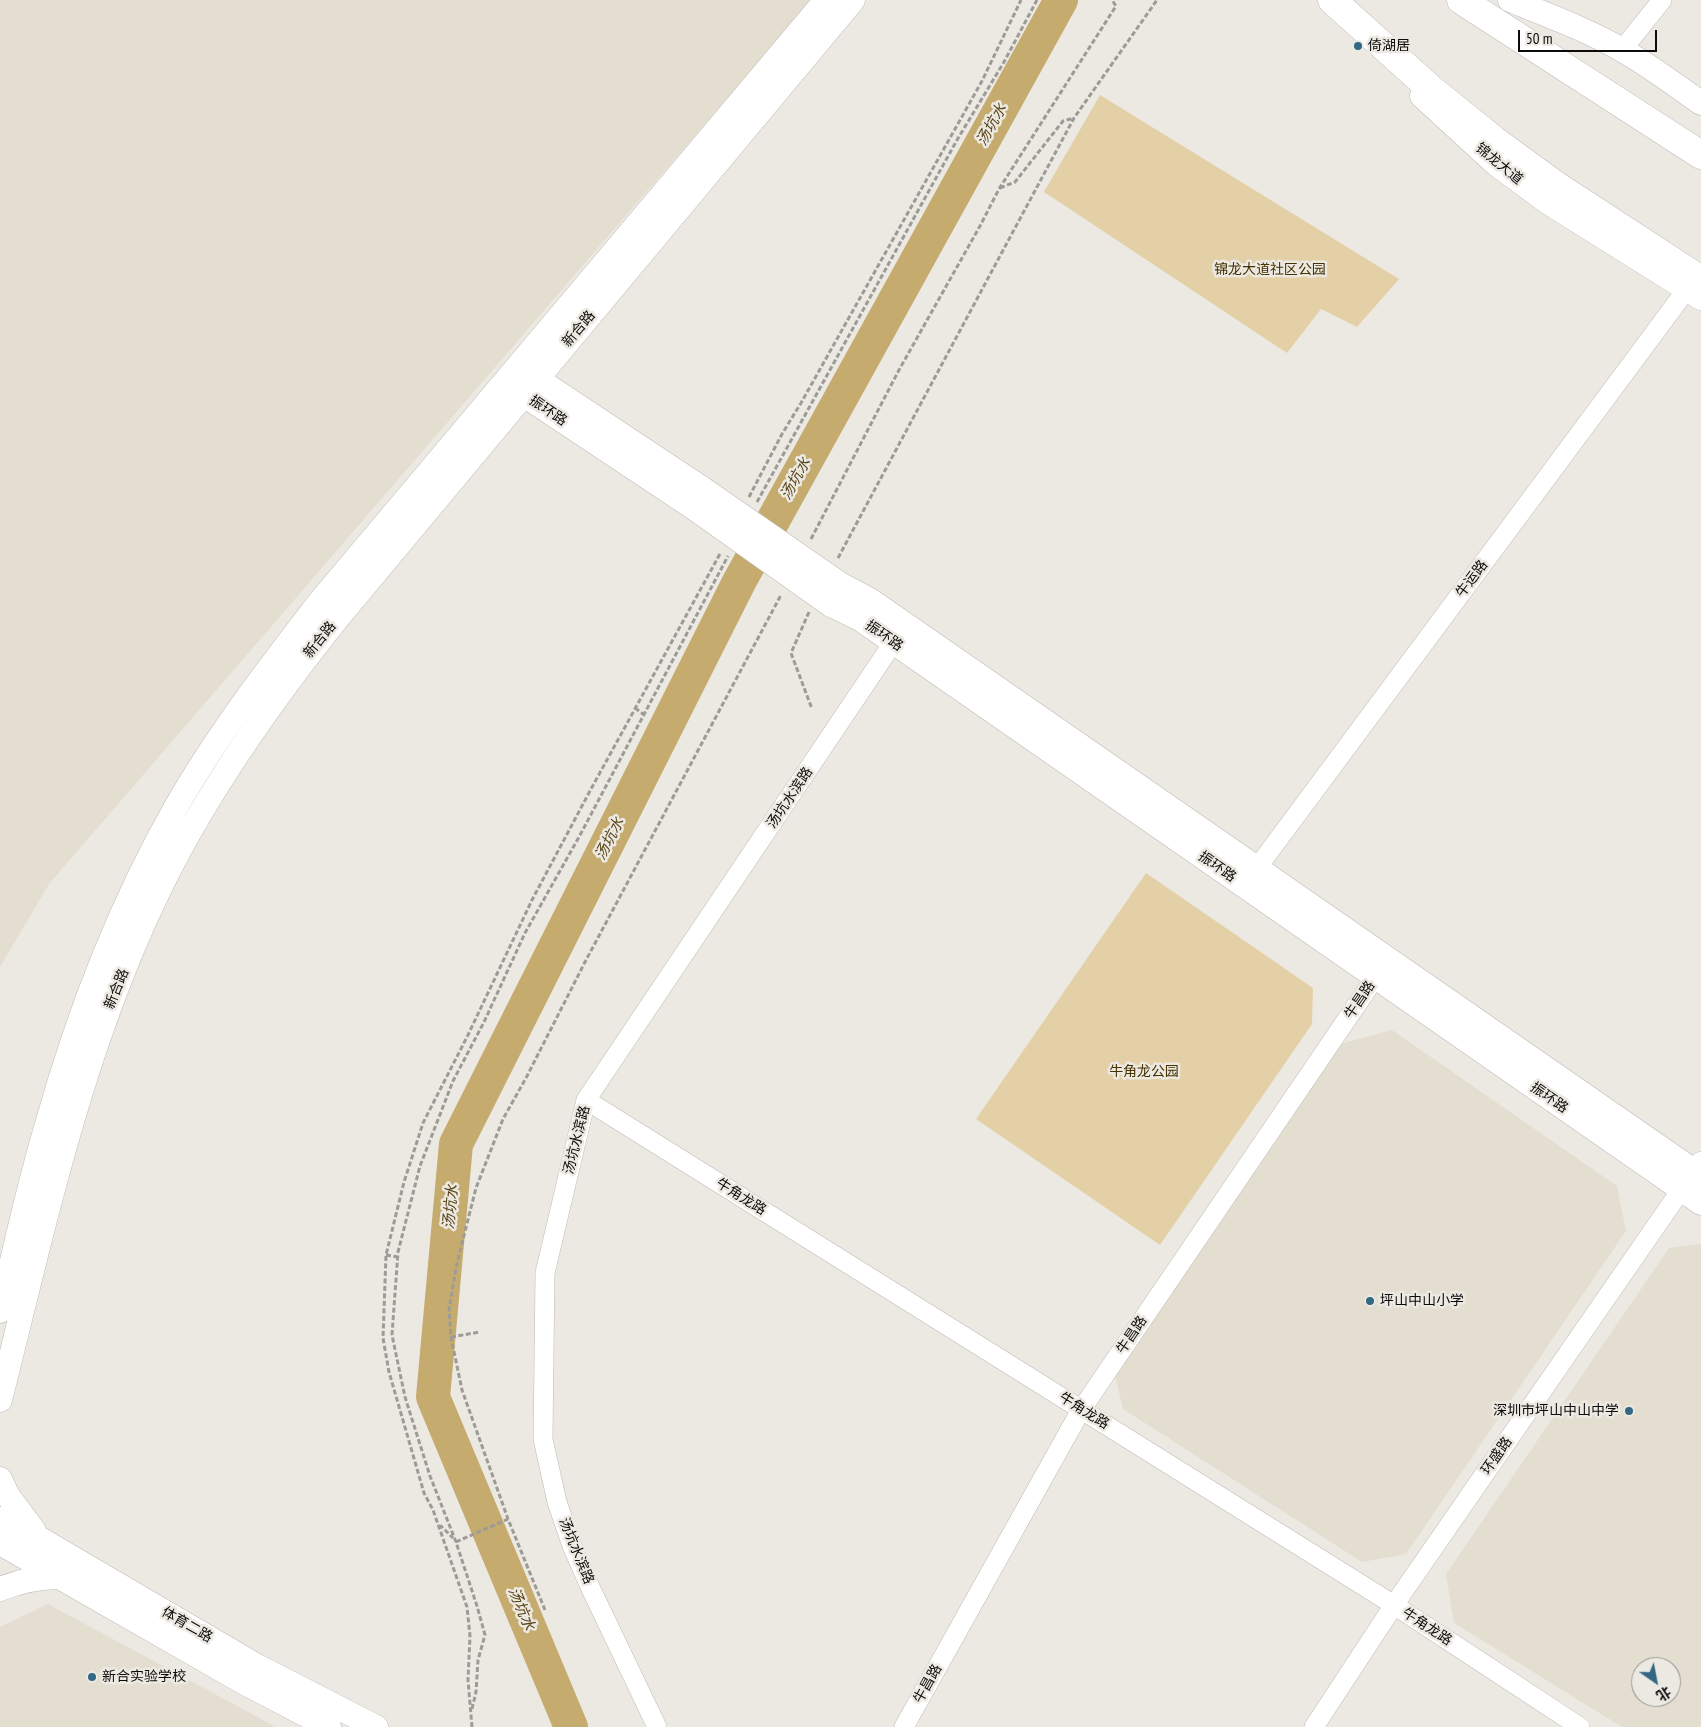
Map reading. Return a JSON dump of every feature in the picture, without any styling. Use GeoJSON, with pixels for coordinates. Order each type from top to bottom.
{"type":"FeatureCollection","features":[{"type":"Feature","properties":{"kind":"highway"},"geometry":{"type":"LineString","coordinates":[[1332,0],[1425,84],[1494,140],[1696,289]]}},
{"type":"Feature","properties":{"kind":"highway"},"geometry":{"type":"LineString","coordinates":[[1461,0],[1701,155]]}},
{"type":"Feature","properties":{"kind":"street","name":"新合路"},"geometry":{"type":"LineString","coordinates":[[0,1311],[46,1128],[92,989],[119,920],[176,808],[210,751],[281,651],[331,589],[826,0]]}},
{"type":"Feature","properties":{"kind":"street","name":"新合路"},"geometry":{"type":"LineString","coordinates":[[0,1400],[78,1097],[112,998],[166,875],[197,818],[263,716],[300,666],[853,0]]}},
{"type":"Feature","properties":{"kind":"street","name":"锦龙大道"},"geometry":{"type":"LineString","coordinates":[[1321,0],[1496,164],[1549,203],[1696,289]]}},
{"type":"Feature","properties":{"kind":"street"},"geometry":{"type":"LineString","coordinates":[[1510,0],[1583,30],[1622,50],[1658,72],[1701,103]]}},
{"type":"Feature","properties":{"kind":"street"},"geometry":{"type":"LineString","coordinates":[[1622,50],[1662,0]]}},
{"type":"Feature","properties":{"kind":"street","name":"牛运路"},"geometry":{"type":"LineString","coordinates":[[1257,868],[1696,289]]}},
{"type":"Feature","properties":{"kind":"street","name":"振环路"},"geometry":{"type":"LineString","coordinates":[[513,373],[530,387],[698,499],[829,590],[870,600],[900,633],[1382,968],[1694,1175],[1701,1204]]}},
{"type":"Feature","properties":{"kind":"street","name":"振环路"},"geometry":{"type":"LineString","coordinates":[[900,633],[1257,868],[1382,968]]}},
{"type":"Feature","properties":{"kind":"street","name":"汤坑水滨路"},"geometry":{"type":"LineString","coordinates":[[657,1727],[591,1589],[572,1546],[557,1502],[543,1439],[545,1273],[586,1100],[900,633]]}},
{"type":"Feature","properties":{"kind":"street","name":"牛昌路"},"geometry":{"type":"LineString","coordinates":[[904,1727],[1081,1410],[1382,968]]}},
{"type":"Feature","properties":{"kind":"street","name":"牛角龙路"},"geometry":{"type":"LineString","coordinates":[[586,1100],[1394,1605],[1580,1727]]}},
{"type":"Feature","properties":{"kind":"street","name":"环盛路"},"geometry":{"type":"LineString","coordinates":[[1314,1727],[1394,1605],[1694,1175]]}},
{"type":"Feature","properties":{"kind":"street"},"geometry":{"type":"LineString","coordinates":[[0,1479],[8,1496],[20,1513],[33,1530],[50,1545]]}},
{"type":"Feature","properties":{"kind":"street","name":"体育二路"},"geometry":{"type":"LineString","coordinates":[[0,1519],[13,1524],[50,1545],[257,1666],[376,1727]]}},
{"type":"Feature","properties":{"kind":"street","name":"体育二路"},"geometry":{"type":"LineString","coordinates":[[0,1543],[243,1682],[329,1727]]}},
{"type":"Feature","properties":{"kind":"street"},"geometry":{"type":"LineString","coordinates":[[0,1589],[16,1582],[36,1577],[60,1577]]}},
{"type":"Feature","properties":{"kind":"path"},"geometry":{"type":"LineString","coordinates":[[746,504],[782,434],[982,81],[1021,0]]}},
{"type":"Feature","properties":{"kind":"path"},"geometry":{"type":"LineString","coordinates":[[756,504],[957,140],[1004,62],[1037,0]]}},
{"type":"Feature","properties":{"kind":"path"},"geometry":{"type":"LineString","coordinates":[[810,542],[899,370],[980,226],[999,188],[1116,6],[1112,0]]}},
{"type":"Feature","properties":{"kind":"path"},"geometry":{"type":"LineString","coordinates":[[812,709],[791,652],[801,626],[829,590],[1074,118],[1157,0]]}},
{"type":"Feature","properties":{"kind":"path"},"geometry":{"type":"LineString","coordinates":[[999,188],[1015,182],[1063,121],[1074,118]]}},
{"type":"Feature","properties":{"kind":"path"},"geometry":{"type":"LineString","coordinates":[[472,1727],[468,1680],[470,1636],[467,1607],[433,1510],[424,1493],[389,1372],[383,1338],[386,1255],[396,1208],[423,1123],[468,1035],[518,929],[635,708],[724,547]]}},
{"type":"Feature","properties":{"kind":"path"},"geometry":{"type":"LineString","coordinates":[[471,1713],[476,1692],[478,1660],[485,1635],[455,1541],[424,1459],[405,1397],[392,1335],[398,1257],[420,1166],[453,1081],[484,1022],[524,933],[578,837],[730,553]]}},
{"type":"Feature","properties":{"kind":"path"},"geometry":{"type":"LineString","coordinates":[[545,1610],[532,1583],[508,1520],[462,1390],[449,1309],[457,1263],[476,1188],[502,1119],[526,1078],[585,962],[784,590]]}},
{"type":"Feature","properties":{"kind":"path"},"geometry":{"type":"LineString","coordinates":[[635,708],[644,714]]}},
{"type":"Feature","properties":{"kind":"path"},"geometry":{"type":"LineString","coordinates":[[518,929],[524,933]]}},
{"type":"Feature","properties":{"kind":"path"},"geometry":{"type":"LineString","coordinates":[[386,1255],[398,1257]]}},
{"type":"Feature","properties":{"kind":"path"},"geometry":{"type":"LineString","coordinates":[[452,1337],[480,1332]]}},
{"type":"Feature","properties":{"kind":"path"},"geometry":{"type":"LineString","coordinates":[[455,1541],[508,1520]]}},
{"type":"Feature","properties":{"kind":"path"},"geometry":{"type":"LineString","coordinates":[[439,1527],[441,1526],[455,1541]]}},
{"type":"Feature","properties":{"kind":"shaded area"},"geometry":{"type":"Polygon","coordinates":[[[0,0],[812,0],[49,884],[0,967],[0,0]]]}},
{"type":"Feature","properties":{"kind":"shaded area","name":"坪山中山小学"},"geometry":{"type":"Polygon","coordinates":[[[1392,1030],[1617,1186],[1626,1231],[1406,1554],[1362,1562],[1123,1409],[1114,1371],[1340,1044],[1392,1030]]]}},
{"type":"Feature","properties":{"kind":"shaded area","name":"深圳市坪山中山中学"},"geometry":{"type":"Polygon","coordinates":[[[1701,1244],[1701,1727],[1622,1727],[1454,1623],[1446,1574],[1669,1248],[1701,1244]]]}},
{"type":"Feature","properties":{"kind":"shaded area","name":"新合实验学校"},"geometry":{"type":"Polygon","coordinates":[[[48,1604],[276,1727],[0,1727],[0,1627],[48,1604]]]}},
{"type":"Feature","properties":{"kind":"green space","name":"锦龙大道社区公园"},"geometry":{"type":"Polygon","coordinates":[[[1100,95],[1399,279],[1357,327],[1321,309],[1287,353],[1044,192],[1100,95]]]}},
{"type":"Feature","properties":{"kind":"green space","name":"牛角龙公园"},"geometry":{"type":"Polygon","coordinates":[[[1146,873],[1313,988],[1312,1024],[1160,1245],[976,1119],[1146,873]]]}},
{"type":"Feature","properties":{"kind":"waterway","name":"汤坑水"},"geometry":{"type":"LineString","coordinates":[[571,1727],[433,1397],[456,1144],[739,582],[1061,0]]}},
{"type":"Feature","properties":{"kind":"place","name":"倚湖居"},"geometry":{"type":"Point","coordinates":[1358,46]}},
{"type":"Feature","properties":{"kind":"place","name":"坪山中山小学"},"geometry":{"type":"Point","coordinates":[1370,1301]}},
{"type":"Feature","properties":{"kind":"place","name":"深圳市坪山中山中学"},"geometry":{"type":"Point","coordinates":[1629,1411]}},
{"type":"Feature","properties":{"kind":"place","name":"新合实验学校"},"geometry":{"type":"Point","coordinates":[92,1677]}}]}
